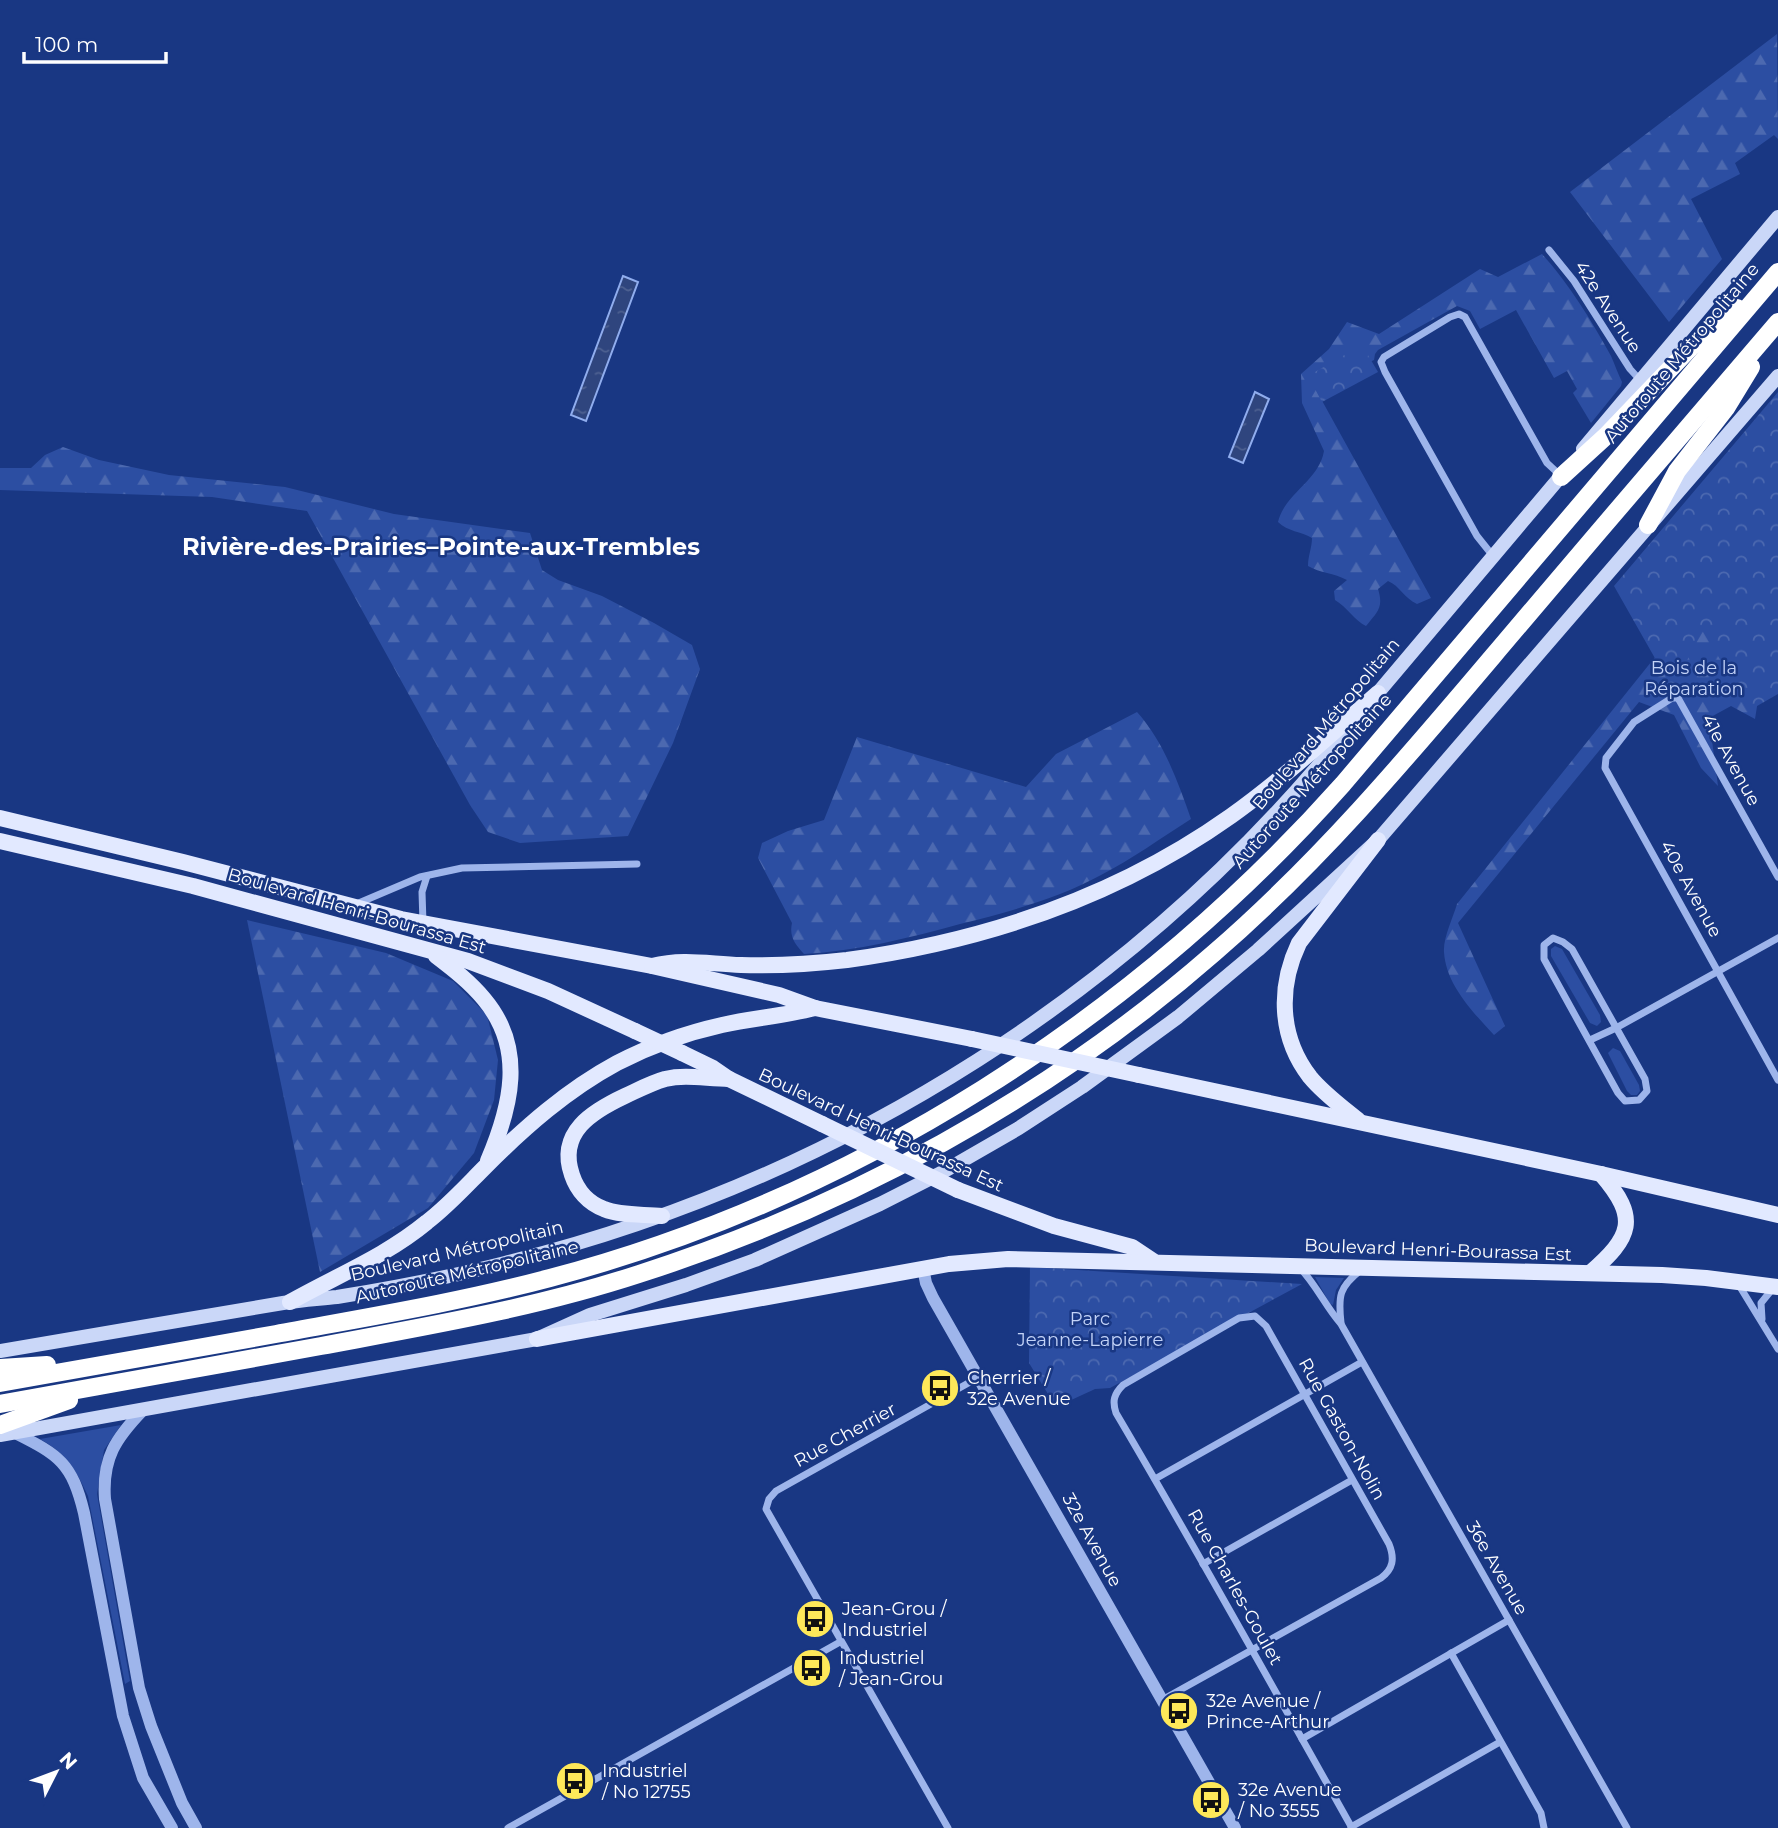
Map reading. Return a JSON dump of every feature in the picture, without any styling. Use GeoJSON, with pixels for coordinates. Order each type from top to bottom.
{"type":"FeatureCollection","features":[{"type":"Feature","properties":{"kind":"highway"},"geometry":{"type":"LineString","coordinates":[[1561,477],[1606,436],[1690,348],[1777,273]]}},
{"type":"Feature","properties":{"kind":"highway","name":"Autoroute Métropolitaine"},"geometry":{"type":"LineString","coordinates":[[0,1383],[456,1300],[553,1277],[726,1219],[797,1188],[892,1141],[1002,1076],[1061,1037],[1143,975],[1200,927],[1273,858],[1343,784],[1777,273]]}},
{"type":"Feature","properties":{"kind":"highway"},"geometry":{"type":"LineString","coordinates":[[1648,525],[1677,471],[1726,408],[1778,322]]}},
{"type":"Feature","properties":{"kind":"highway"},"geometry":{"type":"LineString","coordinates":[[0,1404],[484,1316],[633,1276],[717,1247],[818,1206],[914,1158],[1021,1096],[1097,1045],[1175,985],[1252,919],[1324,850],[1393,774],[1778,322]]}},
{"type":"Feature","properties":{"kind":"highway"},"geometry":{"type":"LineString","coordinates":[[0,1368],[121,1362]]}},
{"type":"Feature","properties":{"kind":"highway"},"geometry":{"type":"LineString","coordinates":[[8,1429],[129,1381]]}},
{"type":"Feature","properties":{"kind":"main road","name":"Boulevard Métropolitain"},"geometry":{"type":"LineString","coordinates":[[0,1351],[339,1296],[469,1271],[583,1242],[662,1216],[759,1177],[862,1128],[962,1071],[1046,1015],[1131,950],[1227,864],[1307,781],[1778,218]]}},
{"type":"Feature","properties":{"kind":"main road"},"geometry":{"type":"LineString","coordinates":[[1360,1122],[1321,1089],[1306,1070],[1289,1038],[1284,1001],[1288,971],[1299,943],[1378,840],[1778,376]]}},
{"type":"Feature","properties":{"kind":"main road"},"geometry":{"type":"LineString","coordinates":[[652,966],[674,960],[744,965],[869,957],[981,934],[1052,911],[1146,868],[1219,824],[1293,768],[1378,693]]}},
{"type":"Feature","properties":{"kind":"main road","name":"Boulevard Henri-Bourassa Est"},"geometry":{"type":"LineString","coordinates":[[0,818],[183,862],[350,907],[652,966],[779,995],[815,1008],[1360,1122],[1778,1215]]}},
{"type":"Feature","properties":{"kind":"main road"},"geometry":{"type":"LineString","coordinates":[[537,1339],[590,1315],[697,1281],[798,1242],[915,1187],[1008,1135],[1082,1087],[1178,1017],[1258,950],[1378,840]]}},
{"type":"Feature","properties":{"kind":"main road","name":"Boulevard Henri-Bourassa Est"},"geometry":{"type":"LineString","coordinates":[[0,841],[182,883],[468,961],[510,976],[682,1053],[729,1079],[958,1190],[1046,1223],[1132,1247],[1153,1261],[1688,1276],[1776,1287]]}},
{"type":"Feature","properties":{"kind":"main road"},"geometry":{"type":"LineString","coordinates":[[396,941],[423,923]]}},
{"type":"Feature","properties":{"kind":"main road"},"geometry":{"type":"LineString","coordinates":[[431,952],[485,1000],[501,1027],[508,1048],[511,1078],[509,1102],[485,1167]]}},
{"type":"Feature","properties":{"kind":"main road"},"geometry":{"type":"LineString","coordinates":[[290,1302],[410,1235],[435,1216],[553,1105],[620,1062],[649,1048],[709,1028],[781,1017],[815,1008]]}},
{"type":"Feature","properties":{"kind":"main road"},"geometry":{"type":"LineString","coordinates":[[662,1216],[617,1213],[588,1200],[577,1187],[571,1171],[569,1154],[576,1132],[584,1120],[597,1110],[662,1080],[687,1076],[729,1079]]}},
{"type":"Feature","properties":{"kind":"main road"},"geometry":{"type":"LineString","coordinates":[[1590,1273],[1619,1246],[1626,1222],[1621,1199],[1601,1174]]}},
{"type":"Feature","properties":{"kind":"main road"},"geometry":{"type":"LineString","coordinates":[[0,1435],[8,1429],[143,1410],[923,1268],[1008,1259],[1153,1261]]}},
{"type":"Feature","properties":{"kind":"street","name":"42e Avenue"},"geometry":{"type":"LineString","coordinates":[[1549,250],[1574,281],[1630,369],[1640,380]]}},
{"type":"Feature","properties":{"kind":"street"},"geometry":{"type":"LineString","coordinates":[[1493,556],[1477,536],[1385,372],[1382,359],[1450,317],[1459,314],[1464,316],[1547,463],[1561,477]]}},
{"type":"Feature","properties":{"kind":"street","name":"41e Avenue"},"geometry":{"type":"LineString","coordinates":[[1638,719],[1672,698],[1678,698],[1778,877]]}},
{"type":"Feature","properties":{"kind":"street","name":"40e Avenue"},"geometry":{"type":"LineString","coordinates":[[1638,719],[1611,750],[1606,758],[1605,768],[1778,1080]]}},
{"type":"Feature","properties":{"kind":"street"},"geometry":{"type":"LineString","coordinates":[[350,907],[427,876],[479,867],[637,864]]}},
{"type":"Feature","properties":{"kind":"street"},"geometry":{"type":"LineString","coordinates":[[423,923],[422,892],[427,876]]}},
{"type":"Feature","properties":{"kind":"street"},"geometry":{"type":"LineString","coordinates":[[1553,938],[1572,949],[1616,1028],[1644,1080],[1647,1091],[1639,1100],[1625,1101],[1618,1093],[1544,959],[1544,945],[1553,938]]}},
{"type":"Feature","properties":{"kind":"street"},"geometry":{"type":"LineString","coordinates":[[1590,1040],[1778,938]]}},
{"type":"Feature","properties":{"kind":"street","name":"36e Avenue"},"geometry":{"type":"LineString","coordinates":[[1297,1265],[1310,1278],[1327,1309],[1341,1324],[1627,1828]]}},
{"type":"Feature","properties":{"kind":"street","name":"32e Avenue"},"geometry":{"type":"LineString","coordinates":[[923,1268],[930,1293],[1235,1828]]}},
{"type":"Feature","properties":{"kind":"street"},"geometry":{"type":"LineString","coordinates":[[1341,1324],[1341,1291],[1348,1280],[1364,1268]]}},
{"type":"Feature","properties":{"kind":"street"},"geometry":{"type":"LineString","coordinates":[[1737,1282],[1778,1349]]}},
{"type":"Feature","properties":{"kind":"street"},"geometry":{"type":"LineString","coordinates":[[1762,1320],[1760,1304],[1776,1287]]}},
{"type":"Feature","properties":{"kind":"street","name":"Rue Gaston-Nolin"},"geometry":{"type":"LineString","coordinates":[[1114,1398],[1123,1385],[1239,1318],[1255,1316],[1266,1326],[1389,1544],[1393,1563],[1388,1573],[1251,1649]]}},
{"type":"Feature","properties":{"kind":"street"},"geometry":{"type":"LineString","coordinates":[[1155,1479],[1362,1362]]}},
{"type":"Feature","properties":{"kind":"street","name":"Rue Cherrier"},"geometry":{"type":"LineString","coordinates":[[840,1642],[767,1514],[766,1504],[776,1492],[979,1377]]}},
{"type":"Feature","properties":{"kind":"street","name":"Rue Charles-Goulet"},"geometry":{"type":"LineString","coordinates":[[1114,1398],[1116,1413],[1352,1827]]}},
{"type":"Feature","properties":{"kind":"street"},"geometry":{"type":"LineString","coordinates":[[143,1410],[127,1426],[112,1448],[104,1488],[139,1688],[150,1726],[176,1790],[196,1828]]}},
{"type":"Feature","properties":{"kind":"street"},"geometry":{"type":"LineString","coordinates":[[8,1429],[54,1454],[67,1467],[75,1481],[84,1513],[117,1692],[143,1778],[172,1828]]}},
{"type":"Feature","properties":{"kind":"street"},"geometry":{"type":"LineString","coordinates":[[1203,1564],[1352,1480]]}},
{"type":"Feature","properties":{"kind":"street"},"geometry":{"type":"LineString","coordinates":[[1302,1739],[1509,1620]]}},
{"type":"Feature","properties":{"kind":"street"},"geometry":{"type":"LineString","coordinates":[[508,1828],[840,1642],[948,1828]]}},
{"type":"Feature","properties":{"kind":"street"},"geometry":{"type":"LineString","coordinates":[[1162,1700],[1251,1649]]}},
{"type":"Feature","properties":{"kind":"street"},"geometry":{"type":"LineString","coordinates":[[1451,1653],[1541,1813],[1544,1828]]}},
{"type":"Feature","properties":{"kind":"street"},"geometry":{"type":"LineString","coordinates":[[117,1692],[139,1688]]}},
{"type":"Feature","properties":{"kind":"street"},"geometry":{"type":"LineString","coordinates":[[1352,1827],[1500,1742]]}},
{"type":"Feature","properties":{"kind":"green space"},"geometry":{"type":"Polygon","coordinates":[[[1777,34],[1778,139],[1774,135],[1735,163],[1740,174],[1691,199],[1722,259],[1669,322],[1570,192],[1777,34]]]}},
{"type":"Feature","properties":{"kind":"green space"},"geometry":{"type":"Polygon","coordinates":[[[1542,254],[1588,316],[1611,356],[1622,382],[1591,423],[1573,393],[1577,389],[1567,371],[1554,378],[1516,310],[1480,329],[1470,311],[1457,306],[1378,350],[1374,360],[1315,388],[1431,598],[1417,604],[1388,581],[1378,589],[1380,605],[1366,626],[1335,600],[1334,591],[1347,580],[1308,566],[1312,538],[1278,522],[1287,503],[1316,471],[1324,451],[1302,403],[1301,374],[1329,349],[1347,322],[1379,334],[1480,269],[1498,277],[1542,254]]]}},
{"type":"Feature","properties":{"kind":"green space"},"geometry":{"type":"Polygon","coordinates":[[[1362,345],[1378,372],[1322,402],[1308,376],[1362,345]]]}},
{"type":"Feature","properties":{"kind":"green space"},"geometry":{"type":"Polygon","coordinates":[[[1778,392],[1778,694],[1750,710],[1702,629],[1673,690],[1614,586],[1778,392]]]}},
{"type":"Feature","properties":{"kind":"green space"},"geometry":{"type":"Polygon","coordinates":[[[63,447],[99,460],[169,475],[285,487],[394,514],[530,533],[542,570],[558,580],[602,596],[692,645],[700,669],[673,743],[628,836],[520,843],[488,832],[470,805],[307,511],[212,497],[0,490],[0,468],[31,468],[45,455],[63,447]]]}},
{"type":"Feature","properties":{"kind":"green space","name":"Bois de la Réparation"},"geometry":{"type":"Polygon","coordinates":[[[1720,569],[1758,700],[1755,719],[1731,706],[1709,718],[1718,786],[1701,768],[1674,715],[1639,702],[1458,923],[1505,1026],[1494,1035],[1455,987],[1446,964],[1445,941],[1457,904],[1684,621],[1720,569]]]}},
{"type":"Feature","properties":{"kind":"green space"},"geometry":{"type":"Polygon","coordinates":[[[1137,712],[1163,749],[1191,819],[1101,875],[1032,904],[863,947],[804,954],[795,943],[791,932],[792,923],[758,858],[762,843],[788,831],[824,820],[857,737],[1026,787],[1056,754],[1137,712]]]}},
{"type":"Feature","properties":{"kind":"green space"},"geometry":{"type":"Polygon","coordinates":[[[247,920],[386,953],[453,981],[487,1015],[498,1060],[494,1100],[474,1153],[428,1208],[320,1272],[247,920]]]}},
{"type":"Feature","properties":{"kind":"green space"},"geometry":{"type":"Polygon","coordinates":[[[1555,946],[1562,949],[1600,1015],[1601,1022],[1597,1026],[1590,1023],[1551,956],[1551,949],[1555,946]]]}},
{"type":"Feature","properties":{"kind":"green space"},"geometry":{"type":"Polygon","coordinates":[[[1613,1048],[1620,1051],[1639,1085],[1640,1091],[1637,1095],[1631,1095],[1627,1091],[1608,1053],[1613,1048]]]}},
{"type":"Feature","properties":{"kind":"green space","name":"Parc Jeanne-Lapierre"},"geometry":{"type":"Polygon","coordinates":[[[1030,1267],[1302,1284],[1110,1388],[1095,1389],[1056,1407],[1029,1363],[1030,1267]]]}},
{"type":"Feature","properties":{"kind":"green space"},"geometry":{"type":"Polygon","coordinates":[[[1315,1277],[1344,1278],[1336,1290],[1333,1305],[1330,1304],[1315,1277]]]}},
{"type":"Feature","properties":{"kind":"green space"},"geometry":{"type":"Polygon","coordinates":[[[121,1425],[104,1450],[97,1494],[130,1681],[125,1684],[88,1496],[69,1463],[57,1450],[40,1439],[121,1425]]]}},
{"type":"Feature","properties":{"kind":"water"},"geometry":{"type":"Polygon","coordinates":[[[623,276],[638,282],[586,421],[571,415],[623,276]]]}},
{"type":"Feature","properties":{"kind":"water"},"geometry":{"type":"Polygon","coordinates":[[[1255,392],[1269,399],[1243,463],[1229,457],[1255,392]]]}},
{"type":"Feature","properties":{"kind":"place","name":"Cherrier / 32e Avenue"},"geometry":{"type":"Point","coordinates":[940,1388]}},
{"type":"Feature","properties":{"kind":"place","name":"Jean-Grou / Industriel"},"geometry":{"type":"Point","coordinates":[815,1619]}},
{"type":"Feature","properties":{"kind":"place","name":"Industriel / Jean-Grou"},"geometry":{"type":"Point","coordinates":[812,1668]}},
{"type":"Feature","properties":{"kind":"place","name":"32e Avenue / Prince-Arthur"},"geometry":{"type":"Point","coordinates":[1179,1711]}},
{"type":"Feature","properties":{"kind":"place","name":"Industriel / No 12755"},"geometry":{"type":"Point","coordinates":[575,1781]}},
{"type":"Feature","properties":{"kind":"place","name":"32e Avenue / No 3555"},"geometry":{"type":"Point","coordinates":[1211,1800]}},
{"type":"Feature","properties":{"kind":"district","name":"Rivière-des-Prairies–Pointe-aux-Trembles"},"geometry":{"type":"Point","coordinates":[441,546]}}]}
